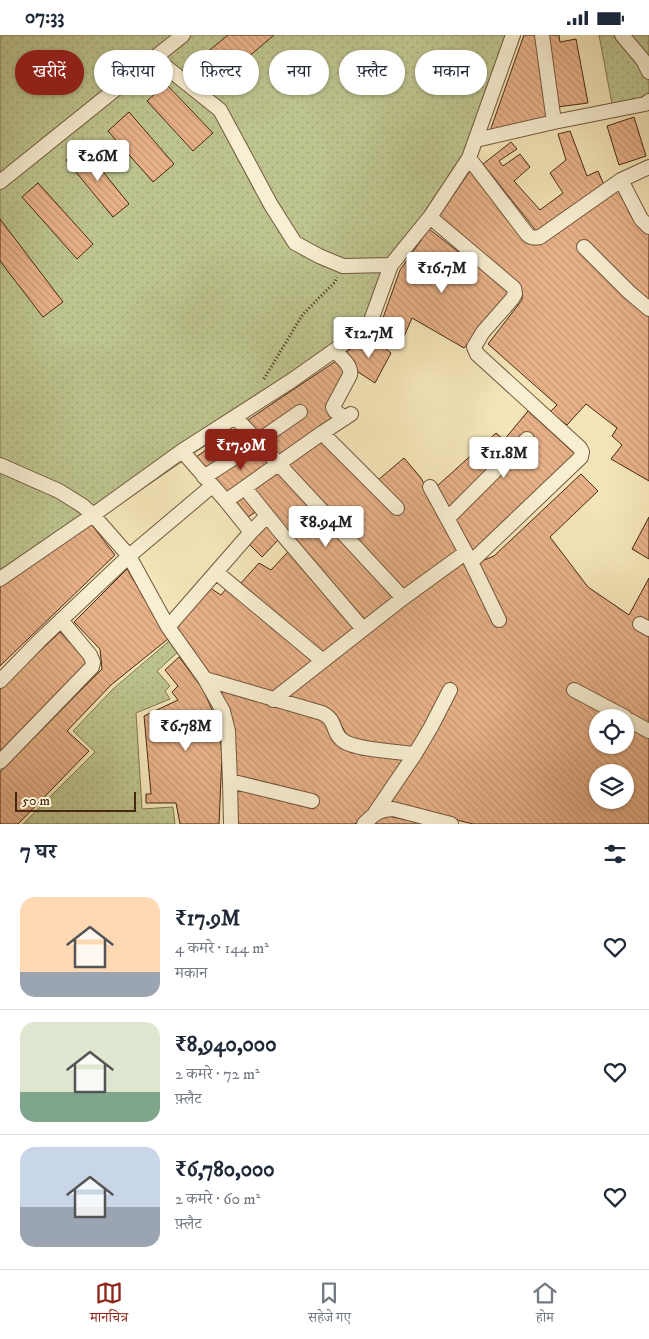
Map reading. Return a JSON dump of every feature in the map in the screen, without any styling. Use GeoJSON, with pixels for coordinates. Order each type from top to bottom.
{"type":"FeatureCollection","features":[{"type":"Feature","properties":{"kind":"street"},"geometry":{"type":"LineString","coordinates":[[164,50],[183,35]]}},
{"type":"Feature","properties":{"kind":"street"},"geometry":{"type":"LineString","coordinates":[[0,579],[182,451],[369,326],[391,265],[430,217],[469,158],[513,35]]}},
{"type":"Feature","properties":{"kind":"street"},"geometry":{"type":"LineString","coordinates":[[542,35],[554,122]]}},
{"type":"Feature","properties":{"kind":"street"},"geometry":{"type":"LineString","coordinates":[[622,35],[644,60],[649,72]]}},
{"type":"Feature","properties":{"kind":"street"},"geometry":{"type":"LineString","coordinates":[[173,72],[220,110],[270,205],[295,243],[319,256],[343,265],[391,265]]}},
{"type":"Feature","properties":{"kind":"street"},"geometry":{"type":"LineString","coordinates":[[0,182],[108,95]]}},
{"type":"Feature","properties":{"kind":"street"},"geometry":{"type":"LineString","coordinates":[[476,140],[645,104],[649,101]]}},
{"type":"Feature","properties":{"kind":"street"},"geometry":{"type":"LineString","coordinates":[[469,158],[527,234],[535,238],[540,237],[621,180],[649,167]]}},
{"type":"Feature","properties":{"kind":"street"},"geometry":{"type":"LineString","coordinates":[[621,180],[641,219],[649,227]]}},
{"type":"Feature","properties":{"kind":"street"},"geometry":{"type":"LineString","coordinates":[[273,700],[403,598],[468,557],[581,457],[582,452],[580,448],[474,350],[483,332],[512,299],[515,294],[514,288],[430,217]]}},
{"type":"Feature","properties":{"kind":"street"},"geometry":{"type":"LineString","coordinates":[[584,247],[629,292],[649,309]]}},
{"type":"Feature","properties":{"kind":"street"},"geometry":{"type":"LineString","coordinates":[[226,501],[348,416],[335,411],[333,407],[351,371],[334,351]]}},
{"type":"Feature","properties":{"kind":"street"},"geometry":{"type":"LineString","coordinates":[[0,681],[61,620],[208,481],[257,441],[300,412]]}},
{"type":"Feature","properties":{"kind":"street"},"geometry":{"type":"LineString","coordinates":[[235,417],[403,598]]}},
{"type":"Feature","properties":{"kind":"street"},"geometry":{"type":"LineString","coordinates":[[322,433],[397,508]]}},
{"type":"Feature","properties":{"kind":"street"},"geometry":{"type":"LineString","coordinates":[[448,518],[527,439]]}},
{"type":"Feature","properties":{"kind":"street"},"geometry":{"type":"LineString","coordinates":[[182,451],[251,532]]}},
{"type":"Feature","properties":{"kind":"street"},"geometry":{"type":"LineString","coordinates":[[0,465],[59,491],[83,506],[129,556],[168,627],[205,679],[223,711],[228,731],[231,824]]}},
{"type":"Feature","properties":{"kind":"street"},"geometry":{"type":"LineString","coordinates":[[245,487],[267,516],[363,629]]}},
{"type":"Feature","properties":{"kind":"street"},"geometry":{"type":"LineString","coordinates":[[430,487],[448,518],[499,620]]}},
{"type":"Feature","properties":{"kind":"street"},"geometry":{"type":"LineString","coordinates":[[168,627],[267,516]]}},
{"type":"Feature","properties":{"kind":"street"},"geometry":{"type":"LineString","coordinates":[[216,572],[323,661]]}},
{"type":"Feature","properties":{"kind":"street"},"geometry":{"type":"LineString","coordinates":[[0,762],[92,667],[93,662],[90,655],[61,620]]}},
{"type":"Feature","properties":{"kind":"street"},"geometry":{"type":"LineString","coordinates":[[205,679],[322,713],[332,720],[338,735],[348,744],[415,754]]}},
{"type":"Feature","properties":{"kind":"street"},"geometry":{"type":"LineString","coordinates":[[364,824],[375,813],[415,754],[450,689]]}},
{"type":"Feature","properties":{"kind":"street"},"geometry":{"type":"LineString","coordinates":[[574,690],[609,709]]}},
{"type":"Feature","properties":{"kind":"street"},"geometry":{"type":"LineString","coordinates":[[634,723],[649,731]]}},
{"type":"Feature","properties":{"kind":"street"},"geometry":{"type":"LineString","coordinates":[[230,781],[312,801]]}},
{"type":"Feature","properties":{"kind":"street"},"geometry":{"type":"LineString","coordinates":[[375,813],[384,809],[393,809],[451,824]]}},
{"type":"Feature","properties":{"kind":"path"},"geometry":{"type":"LineString","coordinates":[[258,383],[266,378],[303,315],[335,282],[343,265]]}},
{"type":"Feature","properties":{"kind":"green space"},"geometry":{"type":"Polygon","coordinates":[[[0,35],[519,35],[473,158],[396,268],[373,330],[0,587],[0,35]]]}},
{"type":"Feature","properties":{"kind":"green space"},"geometry":{"type":"Polygon","coordinates":[[[599,35],[649,35],[649,99],[612,104],[599,35]]]}},
{"type":"Feature","properties":{"kind":"green space"},"geometry":{"type":"Polygon","coordinates":[[[169,641],[178,652],[157,671],[170,686],[165,691],[170,699],[136,713],[142,809],[173,807],[175,824],[23,824],[95,752],[73,731],[113,689],[169,641]]]}},
{"type":"Feature","properties":{"kind":"building"},"geometry":{"type":"Polygon","coordinates":[[[228,35],[274,35],[256,50],[210,50],[228,35]]]}},
{"type":"Feature","properties":{"kind":"building"},"geometry":{"type":"Polygon","coordinates":[[[524,35],[538,35],[548,118],[490,131],[524,35]]]}},
{"type":"Feature","properties":{"kind":"building"},"geometry":{"type":"Polygon","coordinates":[[[547,35],[559,35],[560,42],[576,39],[588,103],[557,107],[547,35]]]}},
{"type":"Feature","properties":{"kind":"building"},"geometry":{"type":"Polygon","coordinates":[[[173,91],[213,133],[193,151],[147,101],[154,95],[173,95],[173,91]]]}},
{"type":"Feature","properties":{"kind":"building"},"geometry":{"type":"Polygon","coordinates":[[[129,112],[174,164],[153,182],[108,131],[129,112]]]}},
{"type":"Feature","properties":{"kind":"building"},"geometry":{"type":"Polygon","coordinates":[[[634,117],[646,156],[619,165],[607,126],[634,117]]]}},
{"type":"Feature","properties":{"kind":"building"},"geometry":{"type":"Polygon","coordinates":[[[570,131],[587,176],[598,171],[604,185],[537,232],[483,164],[511,142],[517,149],[499,161],[503,166],[520,154],[530,167],[514,181],[540,210],[563,193],[550,173],[566,160],[558,134],[570,131]]]}},
{"type":"Feature","properties":{"kind":"building"},"geometry":{"type":"Polygon","coordinates":[[[83,147],[129,204],[113,217],[66,160],[83,147]]]}},
{"type":"Feature","properties":{"kind":"building"},"geometry":{"type":"Polygon","coordinates":[[[472,168],[527,242],[534,245],[619,188],[637,221],[649,234],[649,302],[633,289],[585,240],[579,247],[649,315],[649,481],[611,459],[622,445],[612,436],[617,428],[586,404],[567,425],[550,412],[557,405],[488,344],[522,300],[522,291],[439,216],[472,168]]]}},
{"type":"Feature","properties":{"kind":"building"},"geometry":{"type":"Polygon","coordinates":[[[38,183],[93,244],[77,259],[22,197],[38,183]]]}},
{"type":"Feature","properties":{"kind":"building"},"geometry":{"type":"Polygon","coordinates":[[[0,219],[63,302],[43,317],[0,261],[0,219]]]}},
{"type":"Feature","properties":{"kind":"building"},"geometry":{"type":"Polygon","coordinates":[[[429,229],[510,294],[464,348],[412,318],[402,341],[378,332],[400,270],[429,229]]]}},
{"type":"Feature","properties":{"kind":"building"},"geometry":{"type":"Polygon","coordinates":[[[371,337],[391,353],[375,383],[358,372],[344,353],[371,337]]]}},
{"type":"Feature","properties":{"kind":"building"},"geometry":{"type":"Polygon","coordinates":[[[336,361],[345,372],[336,419],[280,458],[266,443],[307,414],[301,407],[256,435],[245,422],[336,361]]]}},
{"type":"Feature","properties":{"kind":"building"},"geometry":{"type":"Polygon","coordinates":[[[528,411],[576,455],[472,554],[454,519],[534,440],[528,432],[448,509],[436,487],[496,433],[504,440],[528,411]]]}},
{"type":"Feature","properties":{"kind":"building"},"geometry":{"type":"Polygon","coordinates":[[[238,428],[250,441],[205,472],[193,459],[238,428]]]}},
{"type":"Feature","properties":{"kind":"building"},"geometry":{"type":"Polygon","coordinates":[[[321,440],[397,513],[403,506],[378,480],[404,458],[421,478],[459,553],[403,592],[285,465],[321,440]]]}},
{"type":"Feature","properties":{"kind":"building"},"geometry":{"type":"Polygon","coordinates":[[[256,448],[272,462],[227,495],[212,478],[256,448]]]}},
{"type":"Feature","properties":{"kind":"building"},"geometry":{"type":"Polygon","coordinates":[[[278,471],[396,597],[364,623],[253,488],[278,471]]]}},
{"type":"Feature","properties":{"kind":"building"},"geometry":{"type":"Polygon","coordinates":[[[581,474],[598,491],[550,537],[588,587],[629,615],[649,578],[649,724],[634,716],[634,709],[622,709],[574,683],[568,692],[600,709],[589,709],[589,754],[634,754],[634,728],[649,736],[649,824],[473,824],[389,803],[455,687],[447,683],[412,748],[349,739],[339,721],[286,697],[465,560],[496,627],[506,623],[477,563],[494,556],[581,474]]]}},
{"type":"Feature","properties":{"kind":"building"},"geometry":{"type":"Polygon","coordinates":[[[245,495],[257,511],[248,517],[236,501],[245,495]]]}},
{"type":"Feature","properties":{"kind":"building"},"geometry":{"type":"Polygon","coordinates":[[[649,517],[649,559],[632,549],[649,517]]]}},
{"type":"Feature","properties":{"kind":"building"},"geometry":{"type":"Polygon","coordinates":[[[91,524],[115,555],[0,666],[0,586],[91,524]]]}},
{"type":"Feature","properties":{"kind":"building"},"geometry":{"type":"Polygon","coordinates":[[[267,525],[280,538],[262,557],[248,543],[267,525]]]}},
{"type":"Feature","properties":{"kind":"building"},"geometry":{"type":"Polygon","coordinates":[[[289,551],[353,628],[322,653],[241,583],[259,563],[271,570],[289,551]]]}},
{"type":"Feature","properties":{"kind":"building"},"geometry":{"type":"Polygon","coordinates":[[[127,569],[168,639],[111,685],[67,731],[89,751],[18,824],[0,824],[0,772],[102,669],[100,649],[74,622],[127,569]]]}},
{"type":"Feature","properties":{"kind":"building"},"geometry":{"type":"Polygon","coordinates":[[[210,588],[221,595],[226,589],[312,661],[269,694],[210,675],[175,626],[210,588]]]}},
{"type":"Feature","properties":{"kind":"building"},"geometry":{"type":"Polygon","coordinates":[[[60,632],[86,660],[85,669],[0,752],[0,689],[60,632]]]}},
{"type":"Feature","properties":{"kind":"building"},"geometry":{"type":"Polygon","coordinates":[[[179,657],[203,689],[219,726],[222,756],[219,824],[180,824],[176,803],[146,803],[146,794],[151,794],[144,716],[178,700],[172,692],[178,686],[165,670],[179,657]]]}},
{"type":"Feature","properties":{"kind":"building"},"geometry":{"type":"Polygon","coordinates":[[[219,690],[317,717],[328,724],[336,740],[408,758],[370,809],[355,824],[235,824],[235,789],[314,809],[318,798],[235,776],[230,715],[219,690]]]}},
{"type":"Feature","properties":{"kind":"building"},"geometry":{"type":"Polygon","coordinates":[[[384,815],[425,824],[375,824],[384,815]]]}}]}
